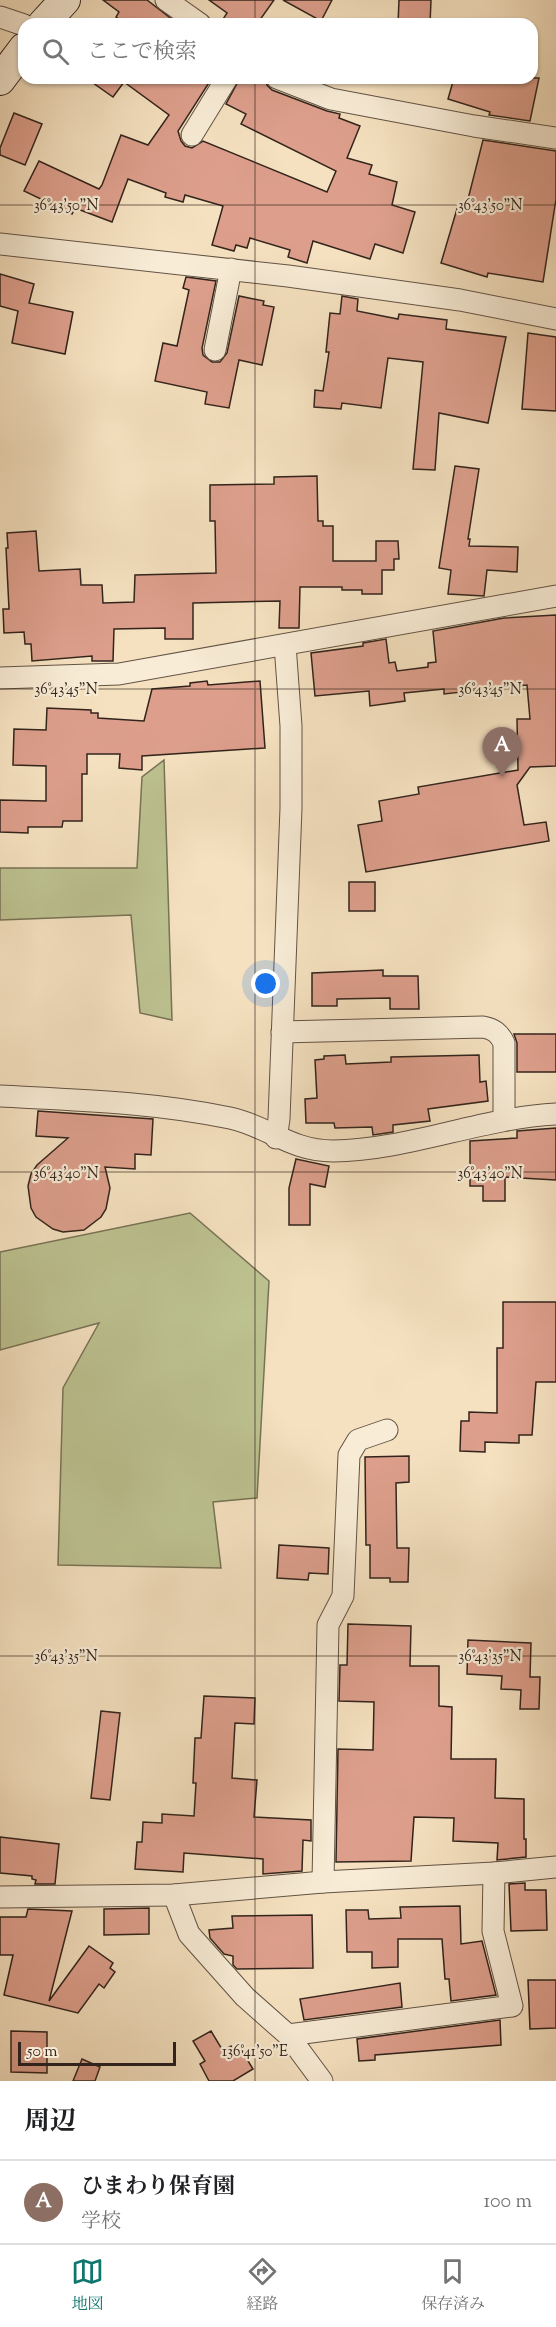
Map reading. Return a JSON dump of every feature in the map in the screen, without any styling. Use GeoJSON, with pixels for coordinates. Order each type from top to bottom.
{"type":"FeatureCollection","features":[{"type":"Feature","properties":{"kind":"main road"},"geometry":{"type":"LineString","coordinates":[[48,18],[64,0]]}},
{"type":"Feature","properties":{"kind":"main road"},"geometry":{"type":"LineString","coordinates":[[0,80],[18,56]]}},
{"type":"Feature","properties":{"kind":"street"},"geometry":{"type":"LineString","coordinates":[[166,0],[192,18]]}},
{"type":"Feature","properties":{"kind":"street"},"geometry":{"type":"LineString","coordinates":[[0,17],[18,23]]}},
{"type":"Feature","properties":{"kind":"street"},"geometry":{"type":"LineString","coordinates":[[192,135],[223,84]]}},
{"type":"Feature","properties":{"kind":"street"},"geometry":{"type":"LineString","coordinates":[[292,84],[331,99],[474,126],[556,138]]}},
{"type":"Feature","properties":{"kind":"street"},"geometry":{"type":"LineString","coordinates":[[0,244],[231,270],[460,300],[556,319]]}},
{"type":"Feature","properties":{"kind":"street"},"geometry":{"type":"LineString","coordinates":[[215,350],[231,270]]}},
{"type":"Feature","properties":{"kind":"street"},"geometry":{"type":"LineString","coordinates":[[0,678],[120,674],[556,596]]}},
{"type":"Feature","properties":{"kind":"street"},"geometry":{"type":"LineString","coordinates":[[276,1138],[279,1119],[291,808],[291,726],[285,645]]}},
{"type":"Feature","properties":{"kind":"street"},"geometry":{"type":"LineString","coordinates":[[282,1032],[483,1027],[492,1029],[500,1034],[504,1043],[504,1120]]}},
{"type":"Feature","properties":{"kind":"street"},"geometry":{"type":"LineString","coordinates":[[0,1096],[144,1104],[189,1110],[233,1119],[309,1150],[352,1149],[406,1142],[455,1133],[504,1120],[556,1114]]}},
{"type":"Feature","properties":{"kind":"street"},"geometry":{"type":"LineString","coordinates":[[323,1882],[328,1624],[343,1596],[349,1455],[358,1440],[387,1431]]}},
{"type":"Feature","properties":{"kind":"street"},"geometry":{"type":"LineString","coordinates":[[0,1897],[174,1895],[323,1882],[556,1868]]}},
{"type":"Feature","properties":{"kind":"street"},"geometry":{"type":"LineString","coordinates":[[288,2035],[512,2006],[493,1931],[494,1873]]}},
{"type":"Feature","properties":{"kind":"street"},"geometry":{"type":"LineString","coordinates":[[174,1895],[189,1934],[245,1997],[288,2035],[322,2081]]}},
{"type":"Feature","properties":{"kind":"green space"},"geometry":{"type":"Polygon","coordinates":[[[164,760],[172,1020],[140,1013],[131,915],[0,920],[0,868],[137,868],[142,777],[164,760]]]}},
{"type":"Feature","properties":{"kind":"green space"},"geometry":{"type":"Polygon","coordinates":[[[190,1213],[269,1281],[257,1498],[213,1502],[221,1568],[58,1565],[63,1388],[99,1323],[0,1350],[0,1252],[190,1213]]]}},
{"type":"Feature","properties":{"kind":"building"},"geometry":{"type":"Polygon","coordinates":[[[103,0],[147,0],[170,18],[117,18],[119,12],[103,0]]]}},
{"type":"Feature","properties":{"kind":"building"},"geometry":{"type":"Polygon","coordinates":[[[209,0],[274,0],[261,18],[224,18],[227,13],[209,0]]]}},
{"type":"Feature","properties":{"kind":"building"},"geometry":{"type":"Polygon","coordinates":[[[283,0],[332,0],[323,18],[316,18],[283,0]]]}},
{"type":"Feature","properties":{"kind":"building"},"geometry":{"type":"Polygon","coordinates":[[[399,0],[431,0],[430,18],[398,18],[399,0]]]}},
{"type":"Feature","properties":{"kind":"building"},"geometry":{"type":"Polygon","coordinates":[[[95,84],[123,84],[113,97],[95,84]]]}},
{"type":"Feature","properties":{"kind":"building"},"geometry":{"type":"Polygon","coordinates":[[[127,84],[208,84],[178,131],[185,146],[192,148],[203,141],[327,192],[336,171],[241,124],[246,114],[226,104],[237,84],[267,84],[272,90],[340,114],[339,118],[360,126],[347,158],[372,165],[369,174],[397,182],[392,205],[415,212],[403,253],[375,244],[370,259],[313,241],[307,263],[288,257],[290,250],[250,238],[247,248],[236,245],[234,251],[212,245],[223,206],[185,195],[183,202],[165,197],[166,193],[128,179],[112,222],[75,208],[72,214],[24,191],[39,161],[99,189],[121,135],[148,145],[169,115],[127,84]]]}},
{"type":"Feature","properties":{"kind":"building"},"geometry":{"type":"Polygon","coordinates":[[[452,84],[538,84],[530,121],[489,115],[490,112],[448,99],[452,84]]]}},
{"type":"Feature","properties":{"kind":"building"},"geometry":{"type":"Polygon","coordinates":[[[14,113],[42,124],[25,165],[0,155],[0,148],[14,113]]]}},
{"type":"Feature","properties":{"kind":"building"},"geometry":{"type":"Polygon","coordinates":[[[483,140],[556,151],[556,199],[543,282],[488,273],[487,277],[441,263],[457,209],[465,211],[483,140]]]}},
{"type":"Feature","properties":{"kind":"building"},"geometry":{"type":"Polygon","coordinates":[[[0,274],[34,284],[29,303],[73,312],[65,354],[12,343],[18,311],[0,306],[0,274]]]}},
{"type":"Feature","properties":{"kind":"building"},"geometry":{"type":"Polygon","coordinates":[[[186,277],[216,281],[202,348],[203,355],[212,362],[220,362],[227,353],[239,296],[264,301],[263,305],[274,307],[262,365],[239,360],[229,408],[205,404],[207,392],[155,381],[163,343],[177,346],[189,290],[183,288],[186,277]]]}},
{"type":"Feature","properties":{"kind":"building"},"geometry":{"type":"Polygon","coordinates":[[[342,296],[358,299],[357,311],[398,319],[399,314],[447,320],[446,329],[506,337],[488,423],[439,413],[435,470],[413,469],[423,362],[388,358],[381,408],[342,403],[341,409],[314,407],[315,390],[323,391],[329,352],[326,352],[330,313],[340,314],[342,296]]]}},
{"type":"Feature","properties":{"kind":"building"},"geometry":{"type":"Polygon","coordinates":[[[528,333],[556,337],[556,411],[522,409],[528,333]]]}},
{"type":"Feature","properties":{"kind":"building"},"geometry":{"type":"Polygon","coordinates":[[[455,466],[479,469],[468,539],[470,539],[469,546],[518,547],[517,572],[487,570],[484,596],[448,594],[451,570],[439,568],[455,466]]]}},
{"type":"Feature","properties":{"kind":"building"},"geometry":{"type":"Polygon","coordinates":[[[317,476],[318,521],[323,521],[323,526],[333,526],[333,561],[376,561],[376,541],[398,541],[399,559],[394,559],[394,570],[382,570],[382,594],[362,594],[362,590],[342,590],[342,587],[300,587],[299,628],[279,628],[280,601],[193,603],[193,639],[165,639],[165,628],[114,629],[113,661],[92,661],[92,656],[32,661],[31,644],[25,644],[24,632],[4,633],[3,609],[9,609],[7,533],[36,531],[39,571],[80,569],[81,585],[102,585],[103,603],[134,602],[135,575],[216,573],[215,521],[210,521],[210,485],[274,484],[274,477],[317,476]]]}},
{"type":"Feature","properties":{"kind":"building"},"geometry":{"type":"Polygon","coordinates":[[[556,615],[556,766],[530,767],[517,785],[524,825],[546,822],[549,841],[366,872],[358,825],[382,821],[379,801],[419,794],[418,787],[518,770],[517,719],[530,719],[527,685],[444,694],[444,689],[404,693],[405,701],[370,706],[369,691],[315,696],[311,653],[363,646],[363,643],[386,639],[389,663],[395,662],[397,671],[428,667],[428,663],[436,662],[433,631],[504,618],[556,615]]]}},
{"type":"Feature","properties":{"kind":"building"},"geometry":{"type":"Polygon","coordinates":[[[207,681],[208,685],[260,681],[265,748],[142,756],[142,770],[119,768],[120,754],[87,754],[87,774],[82,774],[82,821],[63,821],[62,827],[28,827],[28,833],[0,832],[0,800],[46,801],[46,766],[13,765],[14,729],[46,730],[47,708],[91,710],[91,713],[98,713],[98,718],[144,721],[152,689],[190,686],[190,683],[207,681]]]}},
{"type":"Feature","properties":{"kind":"building"},"geometry":{"type":"Polygon","coordinates":[[[349,882],[375,882],[375,911],[349,911],[349,882]]]}},
{"type":"Feature","properties":{"kind":"building"},"geometry":{"type":"Polygon","coordinates":[[[383,970],[383,976],[418,976],[419,1009],[390,1009],[390,998],[337,999],[337,1006],[312,1006],[312,973],[383,970]]]}},
{"type":"Feature","properties":{"kind":"building"},"geometry":{"type":"Polygon","coordinates":[[[514,1034],[556,1034],[556,1072],[517,1072],[517,1043],[514,1034]]]}},
{"type":"Feature","properties":{"kind":"building"},"geometry":{"type":"Polygon","coordinates":[[[345,1055],[346,1064],[391,1062],[391,1057],[479,1055],[480,1082],[486,1081],[488,1101],[428,1109],[430,1121],[393,1125],[393,1132],[373,1135],[372,1127],[335,1128],[334,1123],[306,1123],[305,1099],[317,1098],[315,1060],[324,1059],[324,1056],[345,1055]]]}},
{"type":"Feature","properties":{"kind":"building"},"geometry":{"type":"Polygon","coordinates":[[[38,1111],[153,1119],[151,1155],[135,1154],[135,1169],[105,1167],[110,1188],[106,1209],[101,1217],[84,1230],[63,1232],[53,1229],[36,1217],[31,1208],[28,1186],[31,1174],[37,1165],[68,1138],[36,1136],[38,1111]]]}},
{"type":"Feature","properties":{"kind":"building"},"geometry":{"type":"Polygon","coordinates":[[[556,1128],[556,1180],[505,1177],[505,1201],[483,1201],[483,1186],[470,1186],[470,1141],[517,1138],[517,1131],[556,1128]]]}},
{"type":"Feature","properties":{"kind":"building"},"geometry":{"type":"Polygon","coordinates":[[[296,1159],[329,1166],[325,1187],[310,1184],[310,1225],[289,1225],[289,1188],[296,1159]]]}},
{"type":"Feature","properties":{"kind":"building"},"geometry":{"type":"Polygon","coordinates":[[[503,1302],[556,1302],[556,1382],[536,1382],[532,1435],[519,1435],[519,1443],[485,1442],[485,1452],[460,1451],[461,1421],[469,1421],[469,1412],[497,1413],[497,1348],[503,1348],[503,1302]]]}},
{"type":"Feature","properties":{"kind":"building"},"geometry":{"type":"Polygon","coordinates":[[[409,1456],[409,1482],[396,1483],[397,1548],[409,1548],[408,1582],[390,1582],[390,1578],[370,1578],[370,1545],[366,1545],[365,1457],[409,1456]]]}},
{"type":"Feature","properties":{"kind":"building"},"geometry":{"type":"Polygon","coordinates":[[[279,1545],[329,1548],[328,1574],[309,1573],[308,1580],[277,1578],[279,1545]]]}},
{"type":"Feature","properties":{"kind":"building"},"geometry":{"type":"Polygon","coordinates":[[[348,1624],[411,1626],[410,1666],[439,1666],[439,1706],[452,1707],[451,1759],[496,1759],[495,1798],[524,1799],[526,1857],[497,1860],[498,1843],[453,1841],[454,1818],[414,1817],[411,1861],[336,1862],[338,1749],[373,1750],[374,1702],[339,1701],[340,1665],[347,1665],[348,1624]]]}},
{"type":"Feature","properties":{"kind":"building"},"geometry":{"type":"Polygon","coordinates":[[[468,1640],[531,1643],[530,1677],[540,1677],[539,1709],[520,1709],[521,1690],[501,1689],[502,1676],[467,1674],[468,1640]]]}},
{"type":"Feature","properties":{"kind":"building"},"geometry":{"type":"Polygon","coordinates":[[[204,1696],[255,1698],[254,1724],[235,1723],[232,1778],[257,1780],[254,1817],[311,1820],[311,1841],[303,1840],[302,1871],[263,1874],[263,1859],[184,1853],[183,1872],[135,1869],[137,1842],[142,1842],[143,1822],[162,1823],[162,1814],[194,1816],[195,1738],[201,1738],[204,1696]]]}},
{"type":"Feature","properties":{"kind":"building"},"geometry":{"type":"Polygon","coordinates":[[[101,1711],[120,1713],[110,1800],[91,1798],[101,1711]]]}},
{"type":"Feature","properties":{"kind":"building"},"geometry":{"type":"Polygon","coordinates":[[[0,1837],[59,1844],[55,1884],[35,1884],[36,1880],[32,1879],[32,1876],[0,1873],[0,1837]]]}},
{"type":"Feature","properties":{"kind":"building"},"geometry":{"type":"Polygon","coordinates":[[[525,1883],[525,1890],[546,1890],[547,1930],[511,1931],[509,1884],[525,1883]]]}},
{"type":"Feature","properties":{"kind":"building"},"geometry":{"type":"Polygon","coordinates":[[[460,1906],[461,1944],[482,1941],[496,1995],[451,2001],[449,1979],[445,1979],[442,1939],[398,1939],[398,1967],[372,1968],[372,1952],[347,1952],[346,1910],[368,1910],[369,1919],[401,1918],[400,1907],[460,1906]]]}},
{"type":"Feature","properties":{"kind":"building"},"geometry":{"type":"Polygon","coordinates":[[[149,1908],[149,1934],[104,1935],[104,1909],[149,1908]]]}},
{"type":"Feature","properties":{"kind":"building"},"geometry":{"type":"Polygon","coordinates":[[[28,1909],[72,1911],[49,2001],[89,1946],[113,1963],[110,1968],[115,1972],[104,1988],[99,1984],[78,2013],[4,1995],[13,1955],[0,1955],[0,1917],[26,1917],[28,1909]]]}},
{"type":"Feature","properties":{"kind":"building"},"geometry":{"type":"Polygon","coordinates":[[[312,1915],[313,1968],[237,1969],[233,1965],[233,1956],[224,1954],[210,1938],[209,1930],[233,1928],[232,1916],[312,1915]]]}},
{"type":"Feature","properties":{"kind":"building"},"geometry":{"type":"Polygon","coordinates":[[[528,1980],[556,1980],[556,2028],[530,2029],[528,1980]]]}},
{"type":"Feature","properties":{"kind":"building"},"geometry":{"type":"Polygon","coordinates":[[[400,1983],[402,2007],[304,2020],[300,1999],[400,1983]]]}},
{"type":"Feature","properties":{"kind":"building"},"geometry":{"type":"Polygon","coordinates":[[[500,2020],[501,2045],[375,2055],[375,2060],[359,2061],[357,2039],[500,2020]]]}},
{"type":"Feature","properties":{"kind":"building"},"geometry":{"type":"Polygon","coordinates":[[[11,2031],[47,2032],[47,2073],[11,2072],[11,2031]]]}},
{"type":"Feature","properties":{"kind":"building"},"geometry":{"type":"Polygon","coordinates":[[[211,2031],[223,2051],[231,2046],[233,2050],[239,2046],[253,2069],[233,2081],[209,2081],[200,2064],[205,2061],[193,2041],[211,2031]]]}},
{"type":"Feature","properties":{"kind":"building"},"geometry":{"type":"Polygon","coordinates":[[[82,2059],[100,2067],[95,2081],[73,2081],[82,2059]]]}},
{"type":"Feature","properties":{"kind":"place","name":"ひまわり保育園"},"geometry":{"type":"Point","coordinates":[502,777]}}]}
